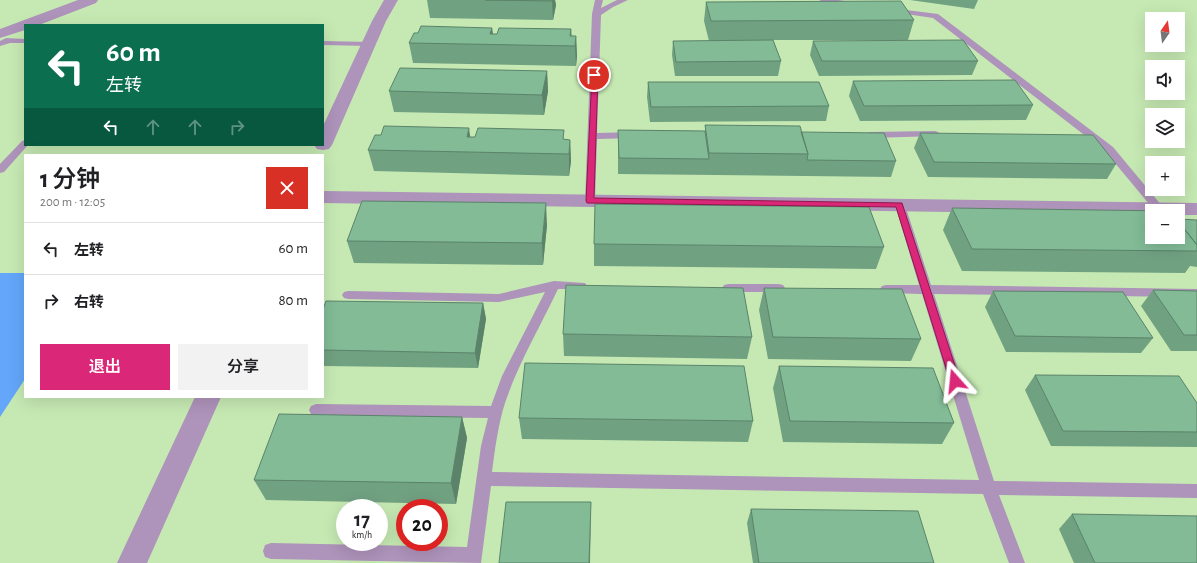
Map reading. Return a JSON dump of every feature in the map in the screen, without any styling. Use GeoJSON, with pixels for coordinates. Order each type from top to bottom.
{"type":"FeatureCollection","features":[{"type":"Feature","properties":{"kind":"street"},"geometry":{"type":"LineString","coordinates":[[28,24],[92,0]]}},
{"type":"Feature","properties":{"kind":"street"},"geometry":{"type":"LineString","coordinates":[[324,143],[369,44],[391,0]]}},
{"type":"Feature","properties":{"kind":"street"},"geometry":{"type":"LineString","coordinates":[[0,34],[24,25]]}},
{"type":"Feature","properties":{"kind":"street"},"geometry":{"type":"LineString","coordinates":[[324,198],[1145,208]]}},
{"type":"Feature","properties":{"kind":"street"},"geometry":{"type":"LineString","coordinates":[[1185,209],[1197,209]]}},
{"type":"Feature","properties":{"kind":"street"},"geometry":{"type":"LineString","coordinates":[[132,563],[208,398]]}},
{"type":"Feature","properties":{"kind":"lane"},"geometry":{"type":"LineString","coordinates":[[590,201],[596,14],[599,0]]}},
{"type":"Feature","properties":{"kind":"lane"},"geometry":{"type":"LineString","coordinates":[[596,14],[610,5],[624,0]]}},
{"type":"Feature","properties":{"kind":"lane"},"geometry":{"type":"LineString","coordinates":[[823,0],[860,6]]}},
{"type":"Feature","properties":{"kind":"lane"},"geometry":{"type":"LineString","coordinates":[[883,9],[935,16],[1110,149],[1155,204]]}},
{"type":"Feature","properties":{"kind":"lane"},"geometry":{"type":"LineString","coordinates":[[0,44],[9,40],[24,41]]}},
{"type":"Feature","properties":{"kind":"lane"},"geometry":{"type":"LineString","coordinates":[[324,43],[369,44]]}},
{"type":"Feature","properties":{"kind":"lane"},"geometry":{"type":"LineString","coordinates":[[862,135],[942,134]]}},
{"type":"Feature","properties":{"kind":"lane"},"geometry":{"type":"LineString","coordinates":[[592,136],[648,135]]}},
{"type":"Feature","properties":{"kind":"lane"},"geometry":{"type":"LineString","coordinates":[[1076,135],[1091,136]]}},
{"type":"Feature","properties":{"kind":"lane"},"geometry":{"type":"LineString","coordinates":[[0,170],[24,144]]}},
{"type":"Feature","properties":{"kind":"lane"},"geometry":{"type":"LineString","coordinates":[[900,205],[989,488],[1000,521],[1017,563]]}},
{"type":"Feature","properties":{"kind":"lane"},"geometry":{"type":"LineString","coordinates":[[270,552],[473,559],[488,446],[496,412],[509,376],[554,286]]}},
{"type":"Feature","properties":{"kind":"lane"},"geometry":{"type":"LineString","coordinates":[[348,295],[499,298],[554,286],[593,286]]}},
{"type":"Feature","properties":{"kind":"lane"},"geometry":{"type":"LineString","coordinates":[[712,287],[792,288]]}},
{"type":"Feature","properties":{"kind":"lane"},"geometry":{"type":"LineString","coordinates":[[871,289],[1197,293]]}},
{"type":"Feature","properties":{"kind":"lane"},"geometry":{"type":"LineString","coordinates":[[316,410],[496,412]]}},
{"type":"Feature","properties":{"kind":"lane"},"geometry":{"type":"LineString","coordinates":[[484,479],[1197,491]]}},
{"type":"Feature","properties":{"kind":"water"},"geometry":{"type":"Polygon","coordinates":[[[0,273],[24,273],[24,381],[0,417],[0,273]]]}},
{"type":"Feature","properties":{"kind":"building"},"geometry":{"type":"Polygon","coordinates":[[[485,0],[552,0],[552,1],[485,0]]]}},
{"type":"Feature","properties":{"kind":"building"},"geometry":{"type":"Polygon","coordinates":[[[901,1],[914,20],[711,21],[706,2],[901,1]]]}},
{"type":"Feature","properties":{"kind":"building"},"geometry":{"type":"Polygon","coordinates":[[[421,26],[492,28],[490,34],[497,34],[499,28],[571,29],[570,36],[576,36],[575,46],[409,43],[414,33],[418,33],[421,26]]]}},
{"type":"Feature","properties":{"kind":"building"},"geometry":{"type":"Polygon","coordinates":[[[773,40],[781,61],[676,62],[673,41],[773,40]]]}},
{"type":"Feature","properties":{"kind":"building"},"geometry":{"type":"Polygon","coordinates":[[[963,40],[978,61],[822,61],[813,41],[963,40]]]}},
{"type":"Feature","properties":{"kind":"building"},"geometry":{"type":"Polygon","coordinates":[[[400,68],[547,71],[542,95],[389,91],[400,68]]]}},
{"type":"Feature","properties":{"kind":"building"},"geometry":{"type":"Polygon","coordinates":[[[1015,80],[1033,105],[864,106],[853,81],[1015,80]]]}},
{"type":"Feature","properties":{"kind":"building"},"geometry":{"type":"Polygon","coordinates":[[[648,82],[819,82],[829,106],[651,107],[648,82]]]}},
{"type":"Feature","properties":{"kind":"building"},"geometry":{"type":"Polygon","coordinates":[[[705,125],[800,126],[808,154],[709,153],[705,125]]]}},
{"type":"Feature","properties":{"kind":"building"},"geometry":{"type":"Polygon","coordinates":[[[384,126],[469,128],[467,137],[475,137],[478,128],[564,130],[563,139],[570,140],[569,154],[368,150],[375,135],[381,135],[384,126]]]}},
{"type":"Feature","properties":{"kind":"building"},"geometry":{"type":"Polygon","coordinates":[[[618,130],[705,131],[709,159],[619,158],[618,130]]]}},
{"type":"Feature","properties":{"kind":"building"},"geometry":{"type":"Polygon","coordinates":[[[801,132],[884,133],[896,161],[807,160],[808,154],[801,132]]]}},
{"type":"Feature","properties":{"kind":"building"},"geometry":{"type":"Polygon","coordinates":[[[920,133],[1093,135],[1116,164],[934,162],[920,133]]]}},
{"type":"Feature","properties":{"kind":"building"},"geometry":{"type":"Polygon","coordinates":[[[362,201],[546,203],[542,243],[347,241],[362,201]]]}},
{"type":"Feature","properties":{"kind":"building"},"geometry":{"type":"Polygon","coordinates":[[[595,204],[869,207],[884,247],[594,244],[595,204]]]}},
{"type":"Feature","properties":{"kind":"building"},"geometry":{"type":"Polygon","coordinates":[[[952,208],[1145,211],[1145,244],[1185,244],[1185,230],[1197,245],[1197,251],[972,249],[952,208]]]}},
{"type":"Feature","properties":{"kind":"building"},"geometry":{"type":"Polygon","coordinates":[[[1185,219],[1197,220],[1197,245],[1185,230],[1185,219]]]}},
{"type":"Feature","properties":{"kind":"building"},"geometry":{"type":"Polygon","coordinates":[[[566,285],[743,288],[752,337],[563,334],[566,285]]]}},
{"type":"Feature","properties":{"kind":"building"},"geometry":{"type":"Polygon","coordinates":[[[764,288],[902,289],[921,339],[773,337],[764,288]]]}},
{"type":"Feature","properties":{"kind":"building"},"geometry":{"type":"Polygon","coordinates":[[[1153,290],[1197,291],[1197,335],[1184,335],[1153,290]]]}},
{"type":"Feature","properties":{"kind":"building"},"geometry":{"type":"Polygon","coordinates":[[[993,291],[1123,292],[1153,338],[1015,336],[993,291]]]}},
{"type":"Feature","properties":{"kind":"building"},"geometry":{"type":"Polygon","coordinates":[[[326,301],[483,303],[475,353],[324,350],[324,306],[326,301]]]}},
{"type":"Feature","properties":{"kind":"building"},"geometry":{"type":"Polygon","coordinates":[[[525,363],[744,366],[753,421],[519,418],[525,363]]]}},
{"type":"Feature","properties":{"kind":"building"},"geometry":{"type":"Polygon","coordinates":[[[779,366],[933,368],[954,423],[790,421],[779,366]]]}},
{"type":"Feature","properties":{"kind":"building"},"geometry":{"type":"Polygon","coordinates":[[[1035,375],[1179,376],[1197,403],[1197,432],[1063,431],[1035,375]]]}},
{"type":"Feature","properties":{"kind":"building"},"geometry":{"type":"Polygon","coordinates":[[[279,414],[462,417],[451,483],[254,480],[279,414]]]}},
{"type":"Feature","properties":{"kind":"building"},"geometry":{"type":"Polygon","coordinates":[[[506,502],[591,502],[589,563],[499,563],[506,502]]]}},
{"type":"Feature","properties":{"kind":"building"},"geometry":{"type":"Polygon","coordinates":[[[751,509],[918,511],[934,563],[759,563],[751,509]]]}},
{"type":"Feature","properties":{"kind":"building"},"geometry":{"type":"Polygon","coordinates":[[[1072,514],[1197,516],[1197,563],[1095,563],[1072,514]]]}},
{"type":"Feature","properties":{"kind":"route"},"geometry":{"type":"LineString","coordinates":[[594,75],[590,201],[900,205],[955,381]]}}]}
